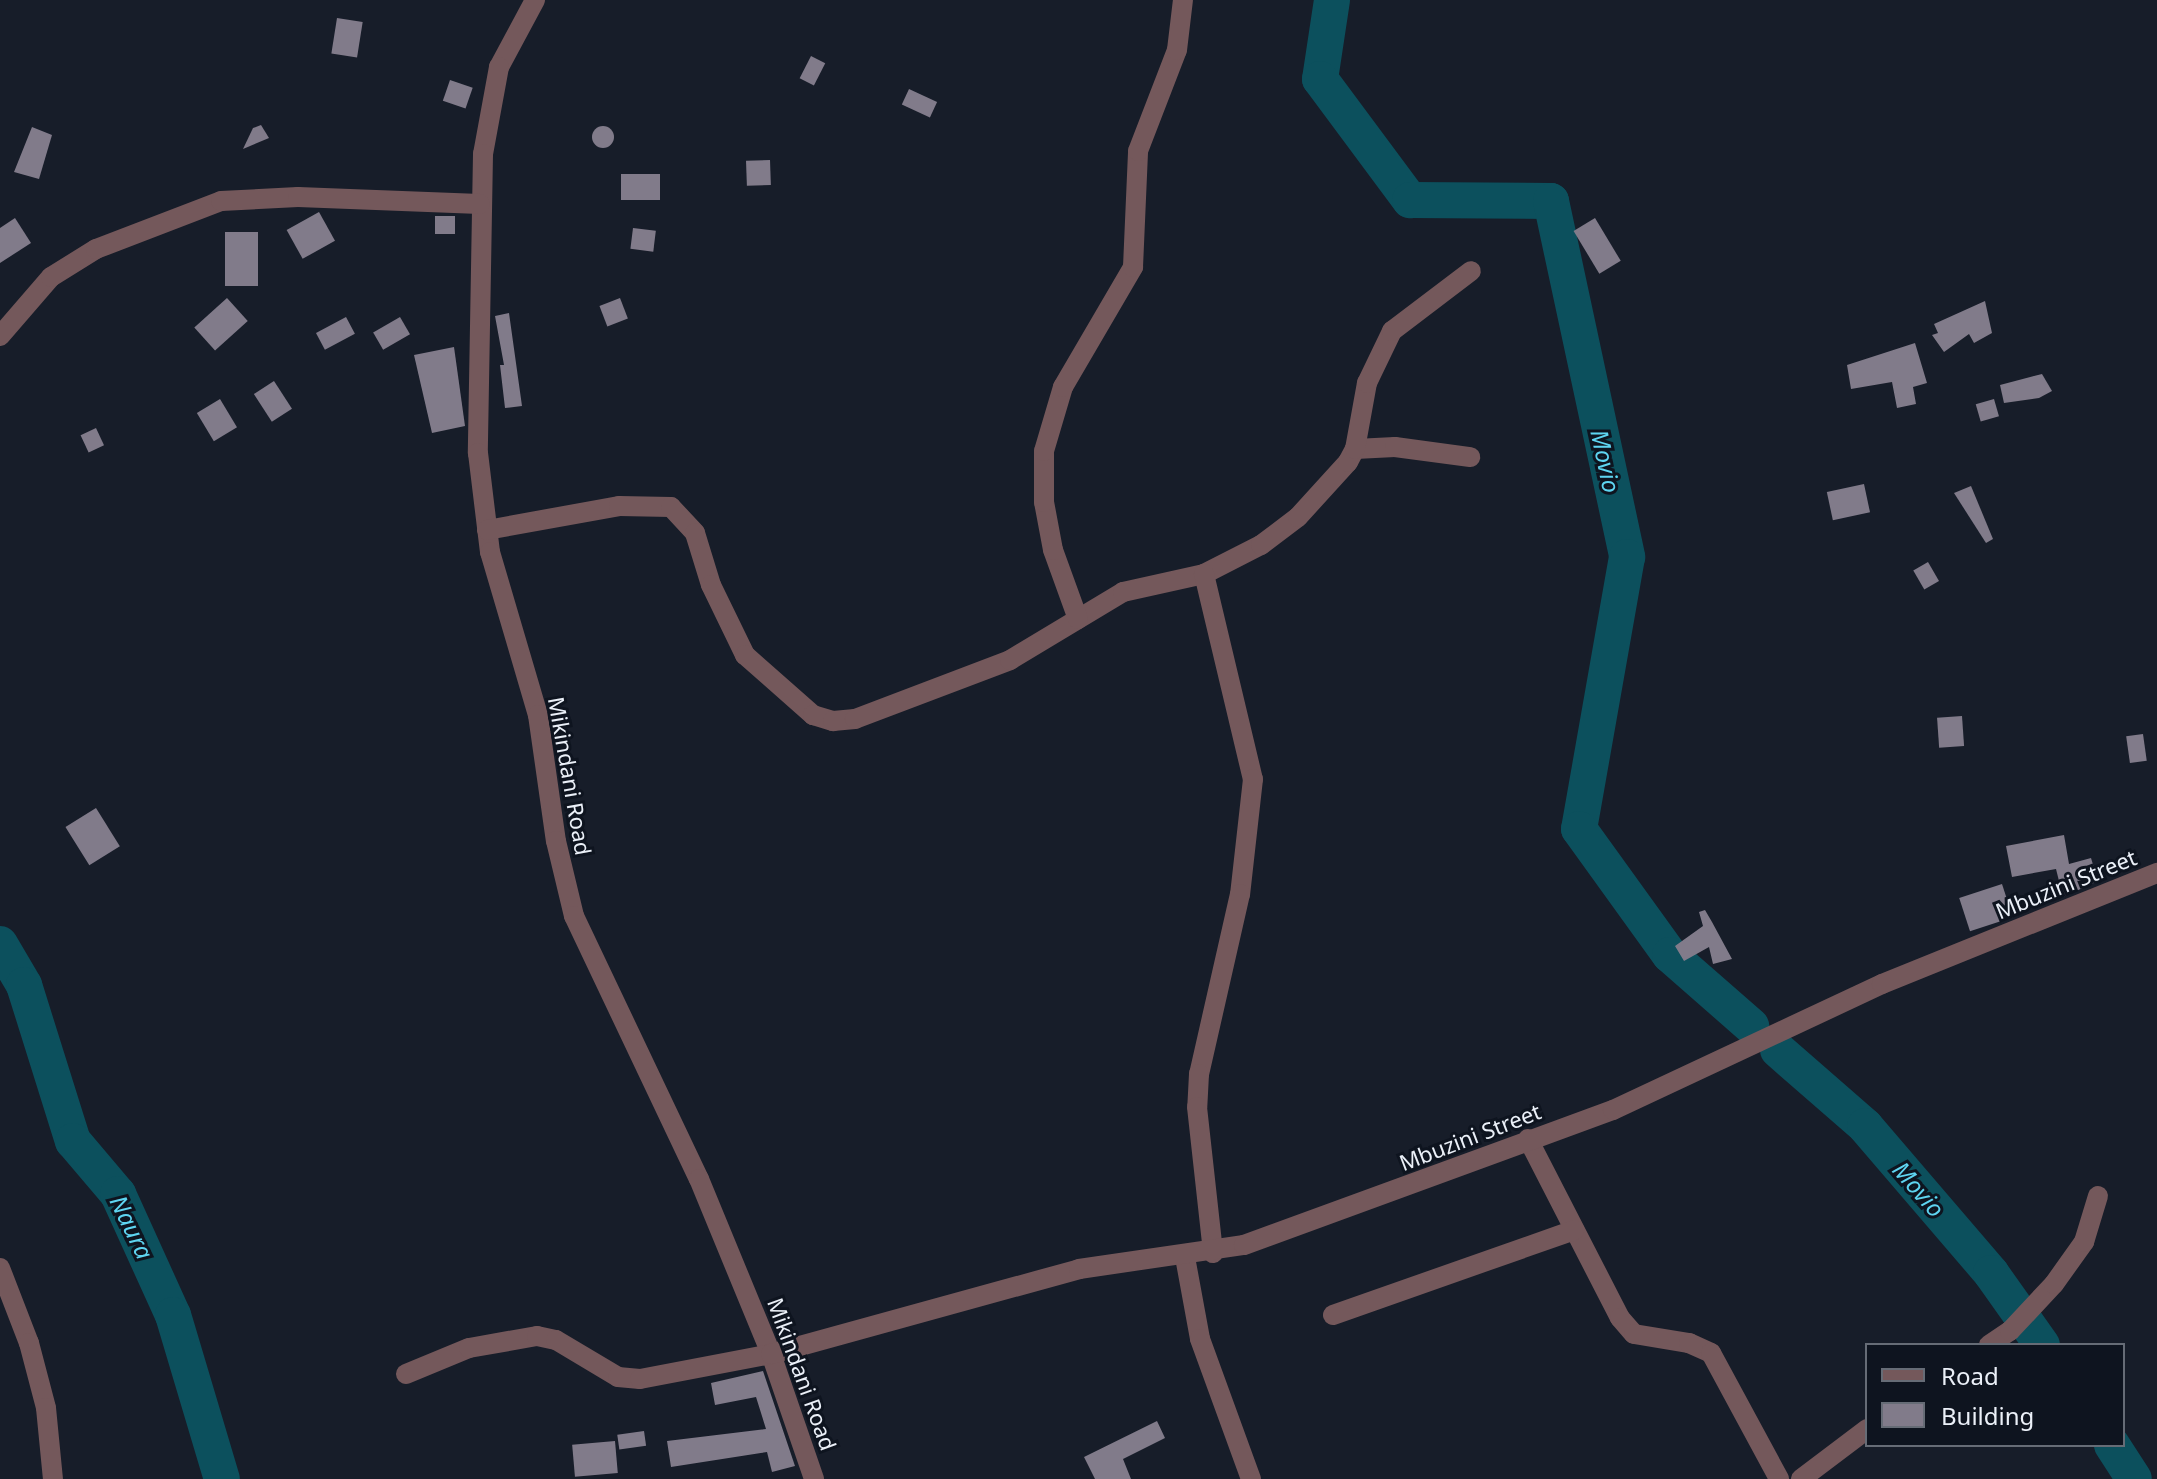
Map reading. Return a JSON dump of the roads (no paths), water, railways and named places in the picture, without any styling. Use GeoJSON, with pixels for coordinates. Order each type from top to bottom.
{"type":"FeatureCollection","features":[{"type":"Feature","properties":{"kind":"street","name":"Mikindani Road"},"geometry":{"type":"LineString","coordinates":[[535,0],[499,67],[480,204],[478,453],[487,530],[538,715],[556,841],[574,916],[699,1179],[771,1354],[814,1479]]}},
{"type":"Feature","properties":{"kind":"street"},"geometry":{"type":"LineString","coordinates":[[1078,619],[1053,550],[1044,502],[1044,451],[1063,387],[1133,267],[1138,151],[1177,50],[1183,0]]}},
{"type":"Feature","properties":{"kind":"street"},"geometry":{"type":"LineString","coordinates":[[0,336],[51,277],[96,249],[221,201],[298,197],[480,204]]}},
{"type":"Feature","properties":{"kind":"street"},"geometry":{"type":"LineString","coordinates":[[487,530],[619,506],[671,507],[695,533],[711,585],[745,655],[785,695],[833,721],[889,708],[969,677],[1123,592],[1204,574],[1261,545],[1298,517],[1355,449],[1379,350],[1420,306],[1471,271]]}},
{"type":"Feature","properties":{"kind":"street"},"geometry":{"type":"LineString","coordinates":[[1355,449],[1395,447],[1470,457]]}},
{"type":"Feature","properties":{"kind":"street"},"geometry":{"type":"LineString","coordinates":[[1204,574],[1253,779],[1240,894],[1199,1074],[1197,1107],[1213,1253]]}},
{"type":"Feature","properties":{"kind":"street","name":"Mbuzini Street"},"geometry":{"type":"LineString","coordinates":[[406,1374],[469,1348],[537,1336],[556,1340],[618,1377],[640,1379],[771,1354],[1079,1269],[1213,1253],[1352,1208],[1528,1139],[1613,1110],[1882,984],[2157,873]]}},
{"type":"Feature","properties":{"kind":"street"},"geometry":{"type":"LineString","coordinates":[[1528,1139],[1628,1329],[1643,1338],[1701,1347],[1717,1361],[1779,1479]]}},
{"type":"Feature","properties":{"kind":"street"},"geometry":{"type":"LineString","coordinates":[[1992,1343],[2010,1331],[2054,1284],[2084,1242],[2098,1196]]}},
{"type":"Feature","properties":{"kind":"street"},"geometry":{"type":"LineString","coordinates":[[1333,1315],[1575,1230]]}},
{"type":"Feature","properties":{"kind":"street"},"geometry":{"type":"LineString","coordinates":[[1185,1257],[1200,1339],[1251,1479]]}},
{"type":"Feature","properties":{"kind":"street"},"geometry":{"type":"LineString","coordinates":[[0,1268],[29,1343],[46,1408],[53,1479]]}},
{"type":"Feature","properties":{"kind":"street"},"geometry":{"type":"LineString","coordinates":[[1801,1479],[1865,1431]]}},
{"type":"Feature","properties":{"kind":"waterway","name":"Movio"},"geometry":{"type":"LineString","coordinates":[[1332,0],[1320,79],[1410,200],[1551,201],[1627,557],[1579,829],[1670,955],[1751,1026]]}},
{"type":"Feature","properties":{"kind":"waterway","name":"Naura"},"geometry":{"type":"LineString","coordinates":[[0,944],[24,985],[73,1141],[118,1194],[173,1315],[222,1479]]}},
{"type":"Feature","properties":{"kind":"waterway","name":"Movio"},"geometry":{"type":"LineString","coordinates":[[1778,1050],[1865,1126],[1991,1273],[2041,1343]]}},
{"type":"Feature","properties":{"kind":"waterway","name":"Movio"},"geometry":{"type":"LineString","coordinates":[[2113,1447],[2134,1479]]}}]}
